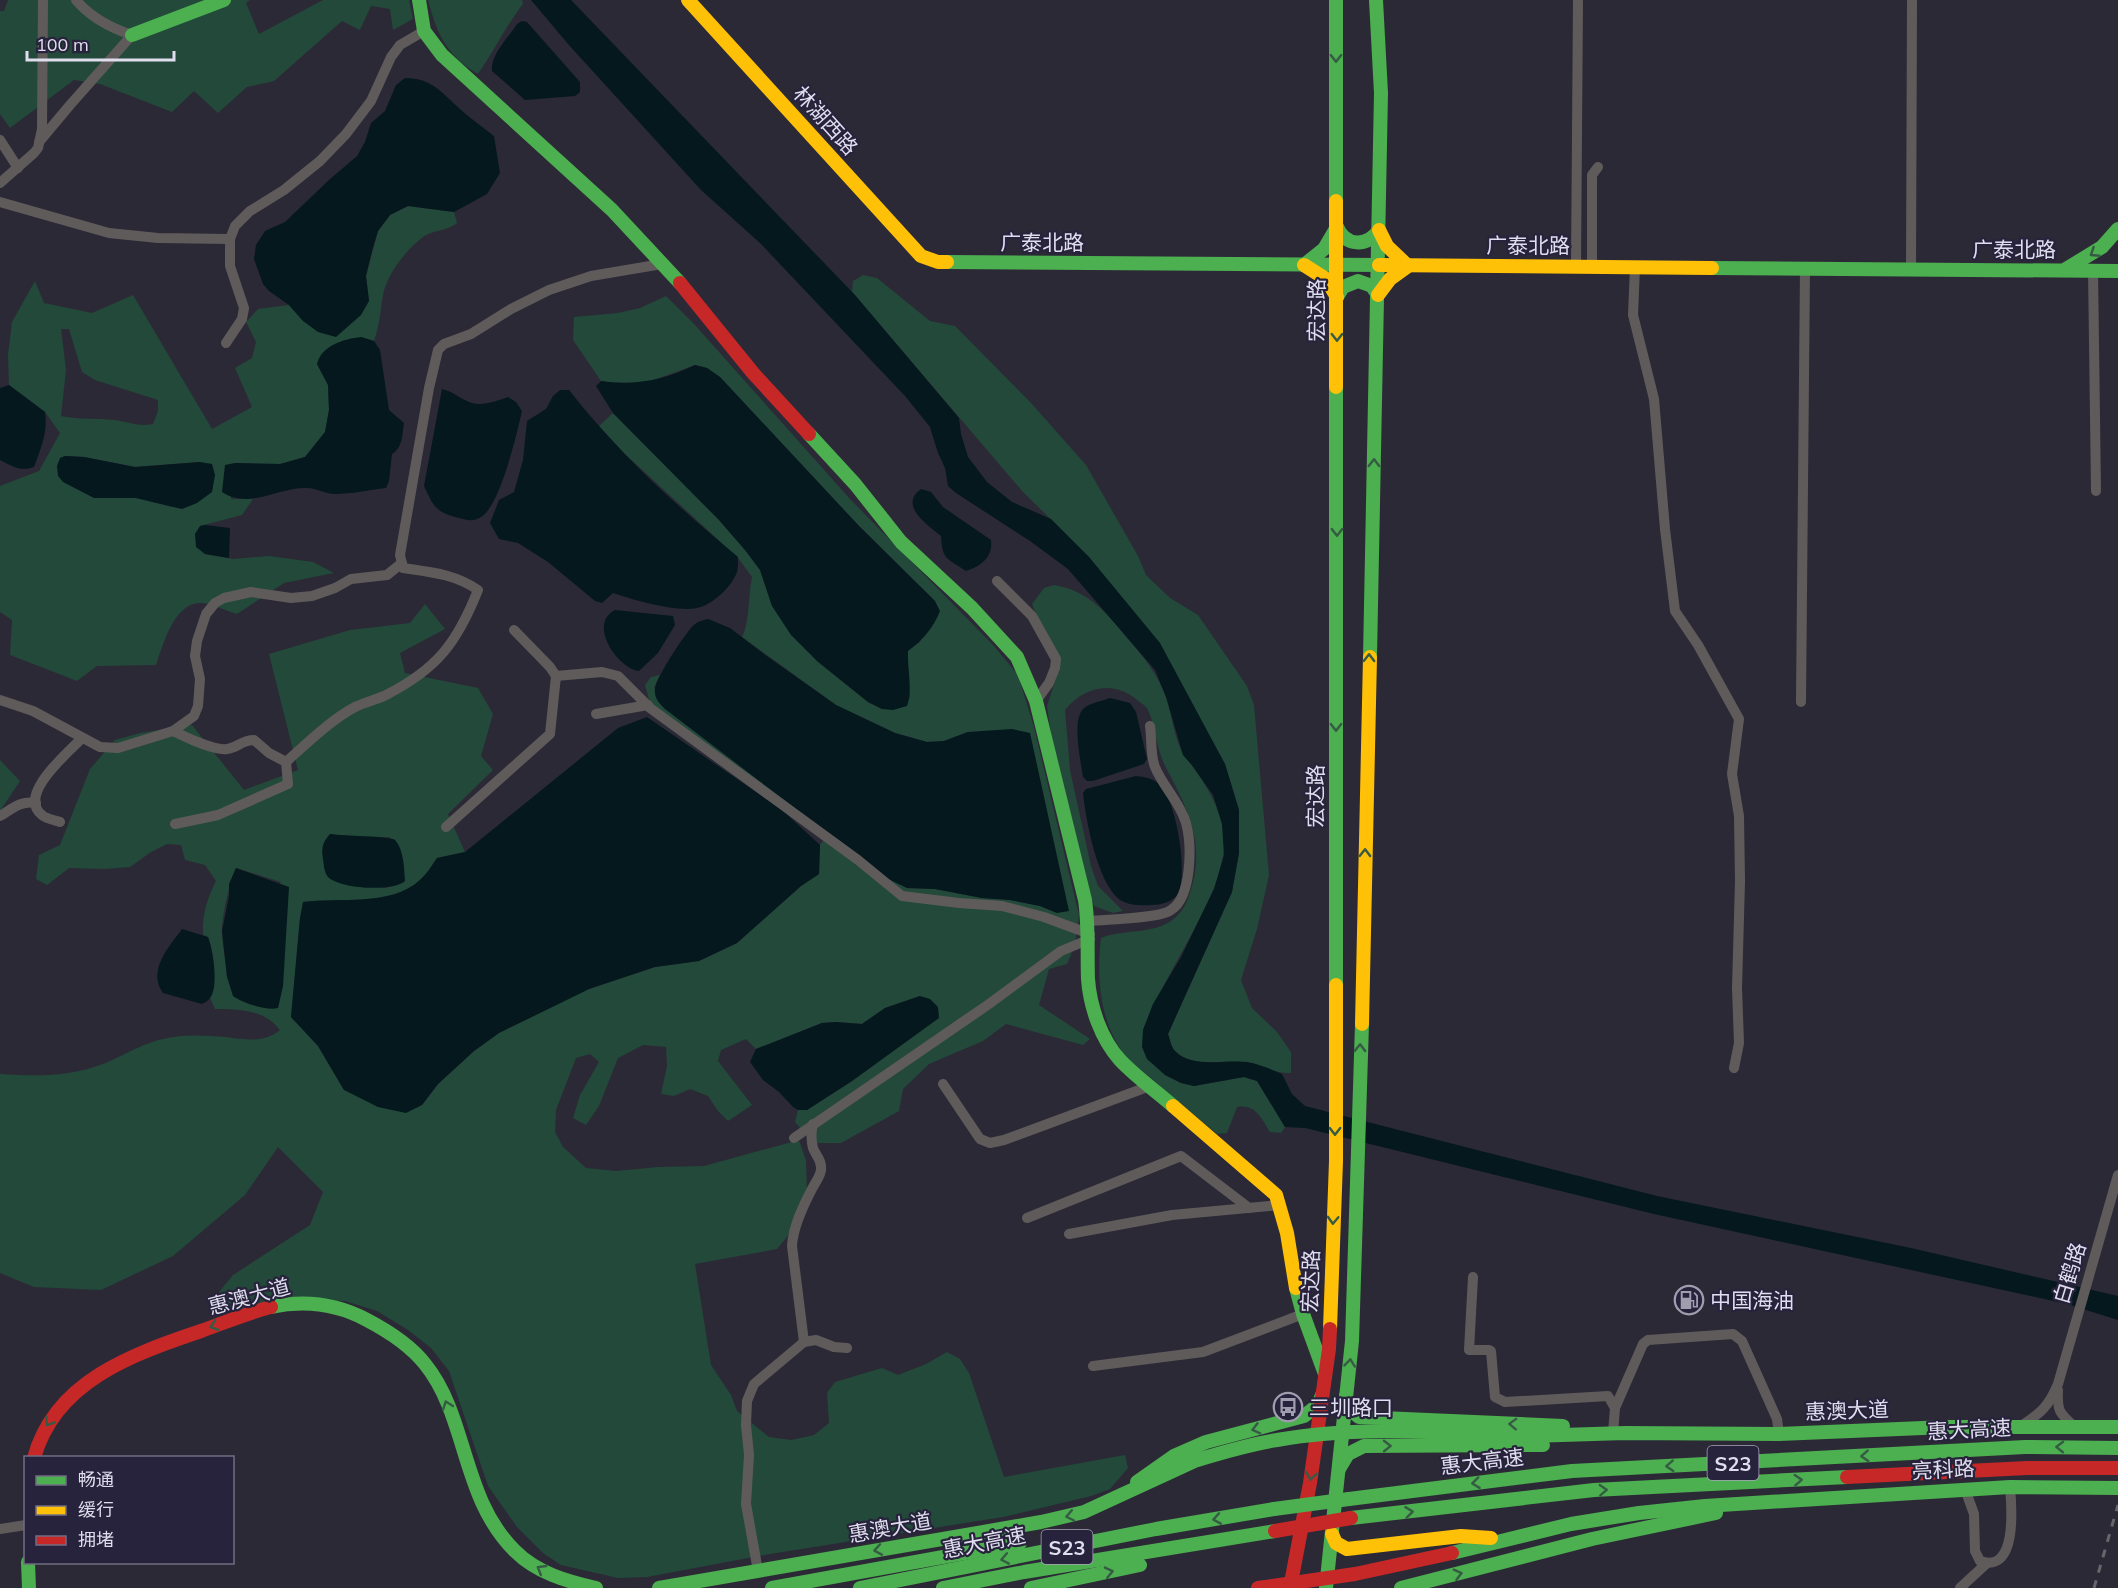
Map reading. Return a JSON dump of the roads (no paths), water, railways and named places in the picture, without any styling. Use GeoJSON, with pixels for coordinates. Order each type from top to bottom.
{"type":"FeatureCollection","features":[{"type":"Feature","properties":{"kind":"main road"},"geometry":{"type":"LineString","coordinates":[[132,35],[224,0]]}},
{"type":"Feature","properties":{"kind":"main road"},"geometry":{"type":"LineString","coordinates":[[419,0],[424,31],[442,55],[612,210],[691,295],[753,373],[855,484],[901,542],[972,608],[1017,657],[1036,701],[1090,931],[1089,989],[1098,1024],[1107,1043],[1120,1060],[1276,1195],[1303,1314],[1325,1374]]}},
{"type":"Feature","properties":{"kind":"main road","name":"林湖西路"},"geometry":{"type":"LineString","coordinates":[[688,0],[921,256],[938,262]]}},
{"type":"Feature","properties":{"kind":"main road","name":"宏达路"},"geometry":{"type":"LineString","coordinates":[[1290,1588],[1310,1483],[1329,1349],[1335,1161],[1336,0]]}},
{"type":"Feature","properties":{"kind":"main road"},"geometry":{"type":"LineString","coordinates":[[1326,1588],[1352,1341],[1359,1164],[1379,230],[1381,93],[1376,0]]}},
{"type":"Feature","properties":{"kind":"main road"},"geometry":{"type":"LineString","coordinates":[[1336,227],[1341,237],[1355,244],[1369,241],[1379,230]]}},
{"type":"Feature","properties":{"kind":"main road"},"geometry":{"type":"LineString","coordinates":[[1336,227],[1324,249],[1304,265],[1326,279],[1337,297],[1343,287],[1358,281],[1372,286],[1378,295]]}},
{"type":"Feature","properties":{"kind":"main road"},"geometry":{"type":"LineString","coordinates":[[2065,270],[2102,247],[2118,229]]}},
{"type":"Feature","properties":{"kind":"main road"},"geometry":{"type":"LineString","coordinates":[[1378,295],[1390,279],[1408,266],[1383,242],[1379,230]]}},
{"type":"Feature","properties":{"kind":"main road","name":"广泰北路"},"geometry":{"type":"LineString","coordinates":[[938,262],[2118,271]]}},
{"type":"Feature","properties":{"kind":"main road","name":"惠澳大道"},"geometry":{"type":"LineString","coordinates":[[35,1456],[44,1431],[68,1399],[81,1387],[118,1363],[185,1336],[261,1310],[309,1303],[332,1307],[372,1322],[410,1348],[426,1363],[442,1391],[477,1496],[488,1516],[507,1541],[524,1558],[557,1578],[596,1588]]}},
{"type":"Feature","properties":{"kind":"main road"},"geometry":{"type":"LineString","coordinates":[[1123,1493],[1154,1468],[1206,1442],[1304,1416],[1318,1405],[1322,1394]]}},
{"type":"Feature","properties":{"kind":"main road"},"geometry":{"type":"LineString","coordinates":[[1346,1396],[1349,1409],[1359,1416],[1563,1426],[1601,1429],[1613,1433]]}},
{"type":"Feature","properties":{"kind":"main road","name":"惠澳大道"},"geometry":{"type":"LineString","coordinates":[[1613,1433],[1779,1434],[1947,1427],[2118,1427]]}},
{"type":"Feature","properties":{"kind":"main road"},"geometry":{"type":"LineString","coordinates":[[1123,1493],[1197,1460],[1247,1445],[1311,1434],[1351,1432],[1530,1436],[1613,1433]]}},
{"type":"Feature","properties":{"kind":"main road"},"geometry":{"type":"LineString","coordinates":[[1338,1469],[1348,1454],[1364,1446],[1570,1445],[1603,1439],[1613,1433]]}},
{"type":"Feature","properties":{"kind":"main road","name":"惠大高速"},"geometry":{"type":"LineString","coordinates":[[860,1588],[1156,1529],[1274,1509],[1572,1471],[2025,1447],[2118,1448]]}},
{"type":"Feature","properties":{"kind":"main road","name":"惠大高速"},"geometry":{"type":"LineString","coordinates":[[943,1588],[1024,1572],[1351,1518],[1594,1490],[2027,1468],[2118,1468]]}},
{"type":"Feature","properties":{"kind":"main road","name":"亮科路"},"geometry":{"type":"LineString","coordinates":[[1772,1502],[2010,1487],[2118,1488]]}},
{"type":"Feature","properties":{"kind":"main road","name":"惠澳大道"},"geometry":{"type":"LineString","coordinates":[[659,1588],[1041,1522],[1084,1512],[1123,1493]]}},
{"type":"Feature","properties":{"kind":"main road"},"geometry":{"type":"LineString","coordinates":[[1258,1588],[1355,1574],[1571,1524],[1639,1513],[1772,1502]]}},
{"type":"Feature","properties":{"kind":"main road"},"geometry":{"type":"LineString","coordinates":[[1401,1588],[1592,1539],[1772,1502]]}},
{"type":"Feature","properties":{"kind":"main road"},"geometry":{"type":"LineString","coordinates":[[772,1588],[1116,1527],[1156,1529]]}},
{"type":"Feature","properties":{"kind":"main road"},"geometry":{"type":"LineString","coordinates":[[1332,1534],[1336,1543],[1347,1549],[1461,1536],[1509,1538]]}},
{"type":"Feature","properties":{"kind":"main road"},"geometry":{"type":"LineString","coordinates":[[1031,1588],[1142,1564],[1166,1548]]}},
{"type":"Feature","properties":{"kind":"main road"},"geometry":{"type":"LineString","coordinates":[[28,1564],[29,1588]]}},
{"type":"Feature","properties":{"kind":"street"},"geometry":{"type":"LineString","coordinates":[[0,183],[34,153],[39,142],[42,129],[43,0]]}},
{"type":"Feature","properties":{"kind":"street"},"geometry":{"type":"LineString","coordinates":[[39,142],[132,35],[115,30],[83,8],[76,0]]}},
{"type":"Feature","properties":{"kind":"street"},"geometry":{"type":"LineString","coordinates":[[1576,266],[1578,0]]}},
{"type":"Feature","properties":{"kind":"street"},"geometry":{"type":"LineString","coordinates":[[1911,269],[1912,0]]}},
{"type":"Feature","properties":{"kind":"street"},"geometry":{"type":"LineString","coordinates":[[226,342],[242,319],[244,308],[230,266],[230,239],[235,226],[250,211],[284,190],[346,135],[371,101],[391,57],[400,45],[424,31]]}},
{"type":"Feature","properties":{"kind":"street"},"geometry":{"type":"LineString","coordinates":[[0,140],[18,168]]}},
{"type":"Feature","properties":{"kind":"street"},"geometry":{"type":"LineString","coordinates":[[1592,266],[1592,175],[1598,167]]}},
{"type":"Feature","properties":{"kind":"street"},"geometry":{"type":"LineString","coordinates":[[0,202],[109,233],[158,238],[230,239]]}},
{"type":"Feature","properties":{"kind":"street"},"geometry":{"type":"LineString","coordinates":[[286,762],[309,740],[354,707],[384,696],[438,660],[449,647],[478,590],[449,575],[403,568],[400,555],[415,461],[438,350],[444,344],[471,334],[511,309],[549,290],[591,276],[662,264]]}},
{"type":"Feature","properties":{"kind":"street"},"geometry":{"type":"LineString","coordinates":[[1635,267],[1633,315],[1654,399],[1675,611],[1698,645],[1739,720],[1732,774],[1738,816],[1740,881],[1737,988],[1739,1043],[1734,1068]]}},
{"type":"Feature","properties":{"kind":"street"},"geometry":{"type":"LineString","coordinates":[[1801,702],[1805,268]]}},
{"type":"Feature","properties":{"kind":"street"},"geometry":{"type":"LineString","coordinates":[[2093,270],[2097,491]]}},
{"type":"Feature","properties":{"kind":"street"},"geometry":{"type":"LineString","coordinates":[[0,700],[33,711],[100,747],[118,748],[173,731],[194,716],[198,706],[200,679],[195,656],[197,640],[206,614],[215,603],[224,598],[251,592],[291,598],[312,596],[335,588],[351,579],[387,575],[402,563]]}},
{"type":"Feature","properties":{"kind":"street"},"geometry":{"type":"LineString","coordinates":[[997,581],[1032,616],[1056,659],[1049,683],[1036,701]]}},
{"type":"Feature","properties":{"kind":"street"},"geometry":{"type":"LineString","coordinates":[[446,827],[550,734],[556,676],[514,630]]}},
{"type":"Feature","properties":{"kind":"street"},"geometry":{"type":"LineString","coordinates":[[556,676],[603,672],[618,676],[648,705],[858,860],[902,896],[1002,906],[1090,931]]}},
{"type":"Feature","properties":{"kind":"street"},"geometry":{"type":"LineString","coordinates":[[596,714],[648,705]]}},
{"type":"Feature","properties":{"kind":"street"},"geometry":{"type":"LineString","coordinates":[[794,1138],[989,1004],[1090,931],[1171,911],[1181,901],[1189,868],[1186,823],[1173,795],[1154,766],[1150,726]]}},
{"type":"Feature","properties":{"kind":"street"},"geometry":{"type":"LineString","coordinates":[[173,731],[217,749],[228,749],[245,740],[254,740],[269,753],[286,762]]}},
{"type":"Feature","properties":{"kind":"street"},"geometry":{"type":"LineString","coordinates":[[60,822],[41,815],[36,796],[39,785],[52,767],[82,738]]}},
{"type":"Feature","properties":{"kind":"street"},"geometry":{"type":"LineString","coordinates":[[175,824],[218,815],[288,784],[286,762]]}},
{"type":"Feature","properties":{"kind":"street"},"geometry":{"type":"LineString","coordinates":[[0,816],[17,805],[36,803]]}},
{"type":"Feature","properties":{"kind":"street"},"geometry":{"type":"LineString","coordinates":[[943,1084],[980,1139],[990,1143],[1004,1140],[1150,1086]]}},
{"type":"Feature","properties":{"kind":"street"},"geometry":{"type":"LineString","coordinates":[[804,1342],[792,1246],[793,1235],[814,1185],[820,1178],[821,1161],[813,1149],[811,1134],[813,1124]]}},
{"type":"Feature","properties":{"kind":"street"},"geometry":{"type":"LineString","coordinates":[[1027,1218],[1181,1156],[1250,1208]]}},
{"type":"Feature","properties":{"kind":"street","name":"白鹤路"},"geometry":{"type":"LineString","coordinates":[[2058,1384],[2118,1174]]}},
{"type":"Feature","properties":{"kind":"street"},"geometry":{"type":"LineString","coordinates":[[1069,1234],[1172,1215],[1280,1205]]}},
{"type":"Feature","properties":{"kind":"street"},"geometry":{"type":"LineString","coordinates":[[1473,1276],[1469,1350],[1489,1350],[1491,1352],[1495,1397],[1499,1401],[1608,1396],[1615,1408]]}},
{"type":"Feature","properties":{"kind":"street"},"geometry":{"type":"LineString","coordinates":[[1094,1366],[1203,1352],[1303,1314]]}},
{"type":"Feature","properties":{"kind":"street"},"geometry":{"type":"LineString","coordinates":[[1613,1433],[1615,1408],[1643,1344],[1648,1340],[1733,1334],[1742,1341],[1777,1419],[1779,1434]]}},
{"type":"Feature","properties":{"kind":"street"},"geometry":{"type":"LineString","coordinates":[[758,1571],[746,1504],[749,1455],[746,1425],[747,1401],[754,1384],[804,1342],[816,1340],[834,1347],[847,1348]]}},
{"type":"Feature","properties":{"kind":"street"},"geometry":{"type":"LineString","coordinates":[[2058,1384],[2057,1407],[2064,1418],[2075,1427]]}},
{"type":"Feature","properties":{"kind":"street"},"geometry":{"type":"LineString","coordinates":[[2019,1427],[2044,1410],[2058,1384]]}},
{"type":"Feature","properties":{"kind":"street"},"geometry":{"type":"LineString","coordinates":[[1965,1489],[1974,1514],[1975,1551],[1980,1561],[1997,1563],[2003,1557],[2008,1542],[2012,1511],[2010,1487]]}},
{"type":"Feature","properties":{"kind":"street"},"geometry":{"type":"LineString","coordinates":[[0,1528],[24,1526]]}},
{"type":"Feature","properties":{"kind":"street"},"geometry":{"type":"LineString","coordinates":[[1960,1588],[1986,1563]]}},
{"type":"Feature","properties":{"kind":"water"},"geometry":{"type":"Polygon","coordinates":[[[531,0],[571,0],[855,295],[959,418],[968,457],[987,482],[1012,502],[1051,519],[1089,557],[1160,643],[1225,764],[1239,810],[1239,853],[1232,892],[1168,1034],[1175,1051],[1182,1057],[1199,1062],[1238,1061],[1260,1065],[1282,1074],[1292,1094],[1305,1106],[1657,1196],[1911,1248],[2118,1296],[2118,1320],[2067,1304],[1654,1214],[1305,1128],[1285,1127],[1257,1081],[1244,1077],[1194,1086],[1181,1083],[1165,1075],[1147,1059],[1142,1047],[1143,1030],[1153,1004],[1181,957],[1214,889],[1224,855],[1222,824],[1213,795],[1183,755],[1166,697],[1155,670],[1068,569],[948,486],[945,468],[930,427],[905,396],[760,243],[701,190],[531,0]]]}},
{"type":"Feature","properties":{"kind":"water"},"geometry":{"type":"Polygon","coordinates":[[[522,21],[527,22],[580,82],[580,92],[575,96],[525,100],[492,71],[497,53],[517,24],[522,21]]]}},
{"type":"Feature","properties":{"kind":"water"},"geometry":{"type":"Polygon","coordinates":[[[405,78],[430,84],[494,136],[500,173],[487,194],[454,212],[408,206],[390,215],[378,231],[372,251],[366,276],[369,301],[361,315],[336,337],[318,332],[263,284],[254,259],[256,245],[265,231],[285,222],[357,156],[365,142],[371,123],[385,111],[396,85],[405,78]]]}},
{"type":"Feature","properties":{"kind":"water"},"geometry":{"type":"Polygon","coordinates":[[[361,337],[374,341],[380,350],[389,410],[404,423],[400,444],[392,454],[386,488],[335,494],[311,488],[296,489],[243,499],[222,492],[225,465],[235,463],[280,464],[305,457],[325,432],[329,410],[328,385],[317,364],[320,357],[335,344],[361,337]]]}},
{"type":"Feature","properties":{"kind":"water"},"geometry":{"type":"Polygon","coordinates":[[[695,365],[707,368],[720,377],[859,526],[935,601],[940,611],[934,623],[923,638],[908,651],[910,686],[907,706],[893,710],[882,709],[868,702],[817,661],[791,635],[772,606],[760,570],[745,550],[719,520],[613,413],[596,386],[601,381],[626,383],[649,380],[672,375],[695,365]]]}},
{"type":"Feature","properties":{"kind":"water"},"geometry":{"type":"Polygon","coordinates":[[[9,385],[45,412],[46,427],[34,467],[16,468],[0,460],[0,388],[9,385]]]}},
{"type":"Feature","properties":{"kind":"water"},"geometry":{"type":"Polygon","coordinates":[[[442,389],[475,404],[508,397],[516,402],[522,411],[512,451],[495,499],[488,510],[475,520],[462,519],[440,511],[433,504],[424,486],[442,389]]]}},
{"type":"Feature","properties":{"kind":"water"},"geometry":{"type":"Polygon","coordinates":[[[560,390],[569,390],[608,436],[649,478],[738,557],[735,577],[727,588],[706,605],[682,609],[613,593],[602,603],[595,601],[548,562],[518,543],[499,539],[490,523],[499,500],[514,492],[523,460],[527,421],[546,409],[553,396],[560,390]]]}},
{"type":"Feature","properties":{"kind":"water"},"geometry":{"type":"Polygon","coordinates":[[[84,457],[135,467],[200,462],[212,464],[215,475],[212,492],[197,503],[182,509],[136,498],[94,498],[63,482],[58,476],[57,466],[60,458],[84,457]]]}},
{"type":"Feature","properties":{"kind":"water"},"geometry":{"type":"Polygon","coordinates":[[[921,489],[931,492],[943,507],[991,540],[990,551],[985,560],[966,571],[947,558],[944,554],[941,536],[923,521],[914,508],[915,495],[921,489]]]}},
{"type":"Feature","properties":{"kind":"water"},"geometry":{"type":"Polygon","coordinates":[[[200,526],[230,528],[229,558],[205,554],[196,547],[195,534],[200,526]]]}},
{"type":"Feature","properties":{"kind":"water"},"geometry":{"type":"Polygon","coordinates":[[[615,610],[673,616],[675,625],[658,653],[639,671],[622,663],[615,655],[605,635],[604,625],[607,617],[615,610]]]}},
{"type":"Feature","properties":{"kind":"water"},"geometry":{"type":"Polygon","coordinates":[[[708,619],[730,628],[836,705],[895,733],[927,742],[944,741],[968,732],[1012,729],[1030,733],[1069,911],[1057,913],[1040,906],[1010,900],[982,898],[935,889],[907,888],[888,879],[665,709],[655,695],[660,675],[691,628],[698,622],[708,619]]]}},
{"type":"Feature","properties":{"kind":"water"},"geometry":{"type":"Polygon","coordinates":[[[1110,698],[1130,703],[1136,712],[1147,759],[1144,764],[1087,781],[1083,777],[1077,731],[1078,721],[1084,708],[1110,698]]]}},
{"type":"Feature","properties":{"kind":"water"},"geometry":{"type":"Polygon","coordinates":[[[647,717],[782,810],[820,845],[819,874],[801,886],[737,943],[699,961],[655,967],[589,989],[499,1033],[474,1051],[438,1084],[422,1105],[406,1113],[378,1107],[344,1090],[318,1046],[291,1017],[303,902],[380,898],[408,888],[423,878],[437,858],[465,852],[618,728],[647,717]]]}},
{"type":"Feature","properties":{"kind":"water"},"geometry":{"type":"Polygon","coordinates":[[[1136,776],[1155,781],[1164,791],[1170,803],[1179,835],[1182,868],[1179,892],[1171,901],[1159,904],[1127,903],[1120,900],[1112,891],[1099,866],[1087,819],[1083,793],[1086,789],[1136,776]]]}},
{"type":"Feature","properties":{"kind":"water"},"geometry":{"type":"Polygon","coordinates":[[[330,834],[395,840],[402,854],[405,881],[390,887],[366,888],[334,881],[326,873],[322,855],[323,845],[330,834]]]}},
{"type":"Feature","properties":{"kind":"water"},"geometry":{"type":"Polygon","coordinates":[[[236,868],[289,887],[283,986],[278,1008],[261,1007],[237,999],[233,996],[227,977],[222,931],[229,884],[236,868]]]}},
{"type":"Feature","properties":{"kind":"water"},"geometry":{"type":"Polygon","coordinates":[[[182,929],[208,937],[210,943],[214,986],[210,998],[202,1004],[163,993],[159,984],[157,976],[162,959],[182,929]]]}},
{"type":"Feature","properties":{"kind":"water"},"geometry":{"type":"Polygon","coordinates":[[[920,996],[930,999],[938,1007],[939,1018],[852,1081],[807,1110],[798,1110],[793,1107],[763,1080],[750,1062],[756,1049],[822,1023],[862,1024],[885,1008],[920,996]]]}},
{"type":"Feature","properties":{"kind":"railway"},"geometry":{"type":"LineString","coordinates":[[2094,1588],[2118,1505]]}},
{"type":"Feature","properties":{"kind":"place","name":"中国海油"},"geometry":{"type":"Point","coordinates":[1689,1300]}},
{"type":"Feature","properties":{"kind":"place","name":"三圳路口"},"geometry":{"type":"Point","coordinates":[1288,1407]}}]}
